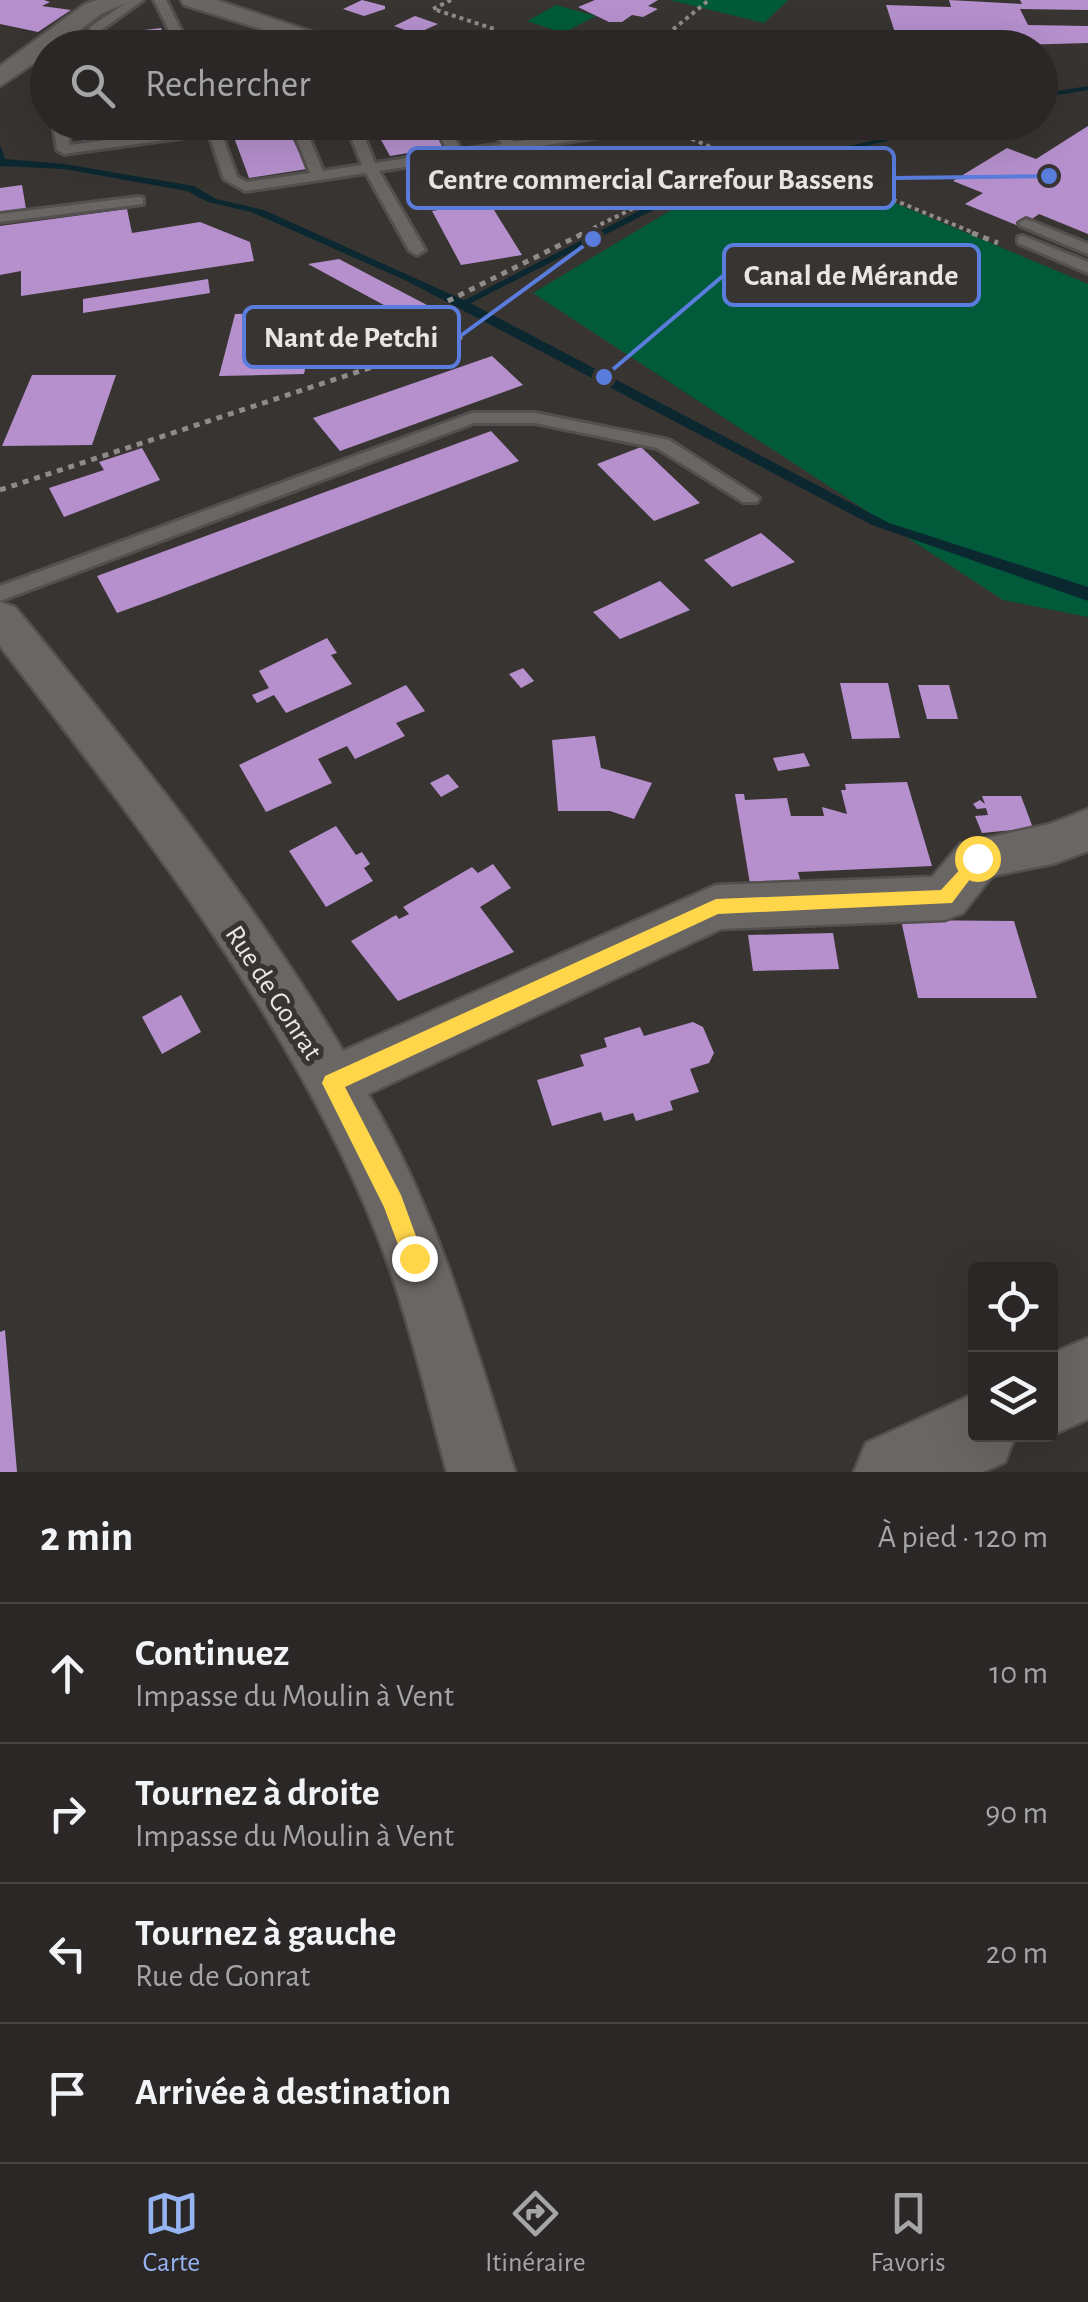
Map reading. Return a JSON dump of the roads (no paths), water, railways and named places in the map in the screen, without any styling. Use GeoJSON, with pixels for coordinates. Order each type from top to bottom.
{"type":"FeatureCollection","features":[{"type":"Feature","properties":{"kind":"main road"},"geometry":{"type":"LineString","coordinates":[[1058,1392],[1088,1377]]}},
{"type":"Feature","properties":{"kind":"main road"},"geometry":{"type":"LineString","coordinates":[[896,1472],[968,1437]]}},
{"type":"Feature","properties":{"kind":"street"},"geometry":{"type":"LineString","coordinates":[[64,30],[93,8],[122,0]]}},
{"type":"Feature","properties":{"kind":"street"},"geometry":{"type":"LineString","coordinates":[[192,0],[289,30]]}},
{"type":"Feature","properties":{"kind":"street"},"geometry":{"type":"LineString","coordinates":[[0,78],[30,55]]}},
{"type":"Feature","properties":{"kind":"street","name":"Rue de Gonrat"},"geometry":{"type":"LineString","coordinates":[[0,618],[160,818],[332,1083],[393,1202],[481,1472]]}},
{"type":"Feature","properties":{"kind":"street"},"geometry":{"type":"LineString","coordinates":[[332,1083],[716,906],[946,898],[977,858],[1056,843],[1088,829]]}},
{"type":"Feature","properties":{"kind":"lane"},"geometry":{"type":"LineString","coordinates":[[94,30],[137,0]]}},
{"type":"Feature","properties":{"kind":"lane"},"geometry":{"type":"LineString","coordinates":[[160,0],[175,30]]}},
{"type":"Feature","properties":{"kind":"lane"},"geometry":{"type":"LineString","coordinates":[[63,140],[64,150],[138,140]]}},
{"type":"Feature","properties":{"kind":"lane"},"geometry":{"type":"LineString","coordinates":[[217,140],[231,179],[245,187],[538,140]]}},
{"type":"Feature","properties":{"kind":"lane"},"geometry":{"type":"LineString","coordinates":[[303,140],[318,176]]}},
{"type":"Feature","properties":{"kind":"lane"},"geometry":{"type":"LineString","coordinates":[[358,140],[417,250]]}},
{"type":"Feature","properties":{"kind":"lane"},"geometry":{"type":"LineString","coordinates":[[448,140],[456,155]]}},
{"type":"Feature","properties":{"kind":"lane"},"geometry":{"type":"LineString","coordinates":[[506,140],[510,146]]}},
{"type":"Feature","properties":{"kind":"lane"},"geometry":{"type":"LineString","coordinates":[[0,218],[138,201]]}},
{"type":"Feature","properties":{"kind":"lane"},"geometry":{"type":"LineString","coordinates":[[1088,248],[1025,232],[1088,268]]}},
{"type":"Feature","properties":{"kind":"lane"},"geometry":{"type":"LineString","coordinates":[[0,594],[472,418],[535,418],[663,444],[750,498]]}},
{"type":"Feature","properties":{"kind":"water"},"geometry":{"type":"Polygon","coordinates":[[[0,145],[5,159],[64,164],[194,186],[216,199],[264,210],[470,303],[889,523],[1088,587],[1088,601],[872,525],[407,281],[251,212],[208,202],[187,191],[64,169],[0,166],[0,145]]]}},
{"type":"Feature","properties":{"kind":"waterway"},"geometry":{"type":"LineString","coordinates":[[1058,93],[1088,88]]}},
{"type":"Feature","properties":{"kind":"waterway"},"geometry":{"type":"LineString","coordinates":[[767,168],[883,140]]}},
{"type":"Feature","properties":{"kind":"waterway"},"geometry":{"type":"LineString","coordinates":[[462,304],[698,184],[752,170]]}},
{"type":"Feature","properties":{"kind":"place","name":"Centre commercial Carrefour Bassens"},"geometry":{"type":"Point","coordinates":[1049,176]}},
{"type":"Feature","properties":{"kind":"place","name":"Nant de Petchi"},"geometry":{"type":"Point","coordinates":[593,239]}},
{"type":"Feature","properties":{"kind":"place","name":"Canal de Mérande"},"geometry":{"type":"Point","coordinates":[604,377]}}]}
